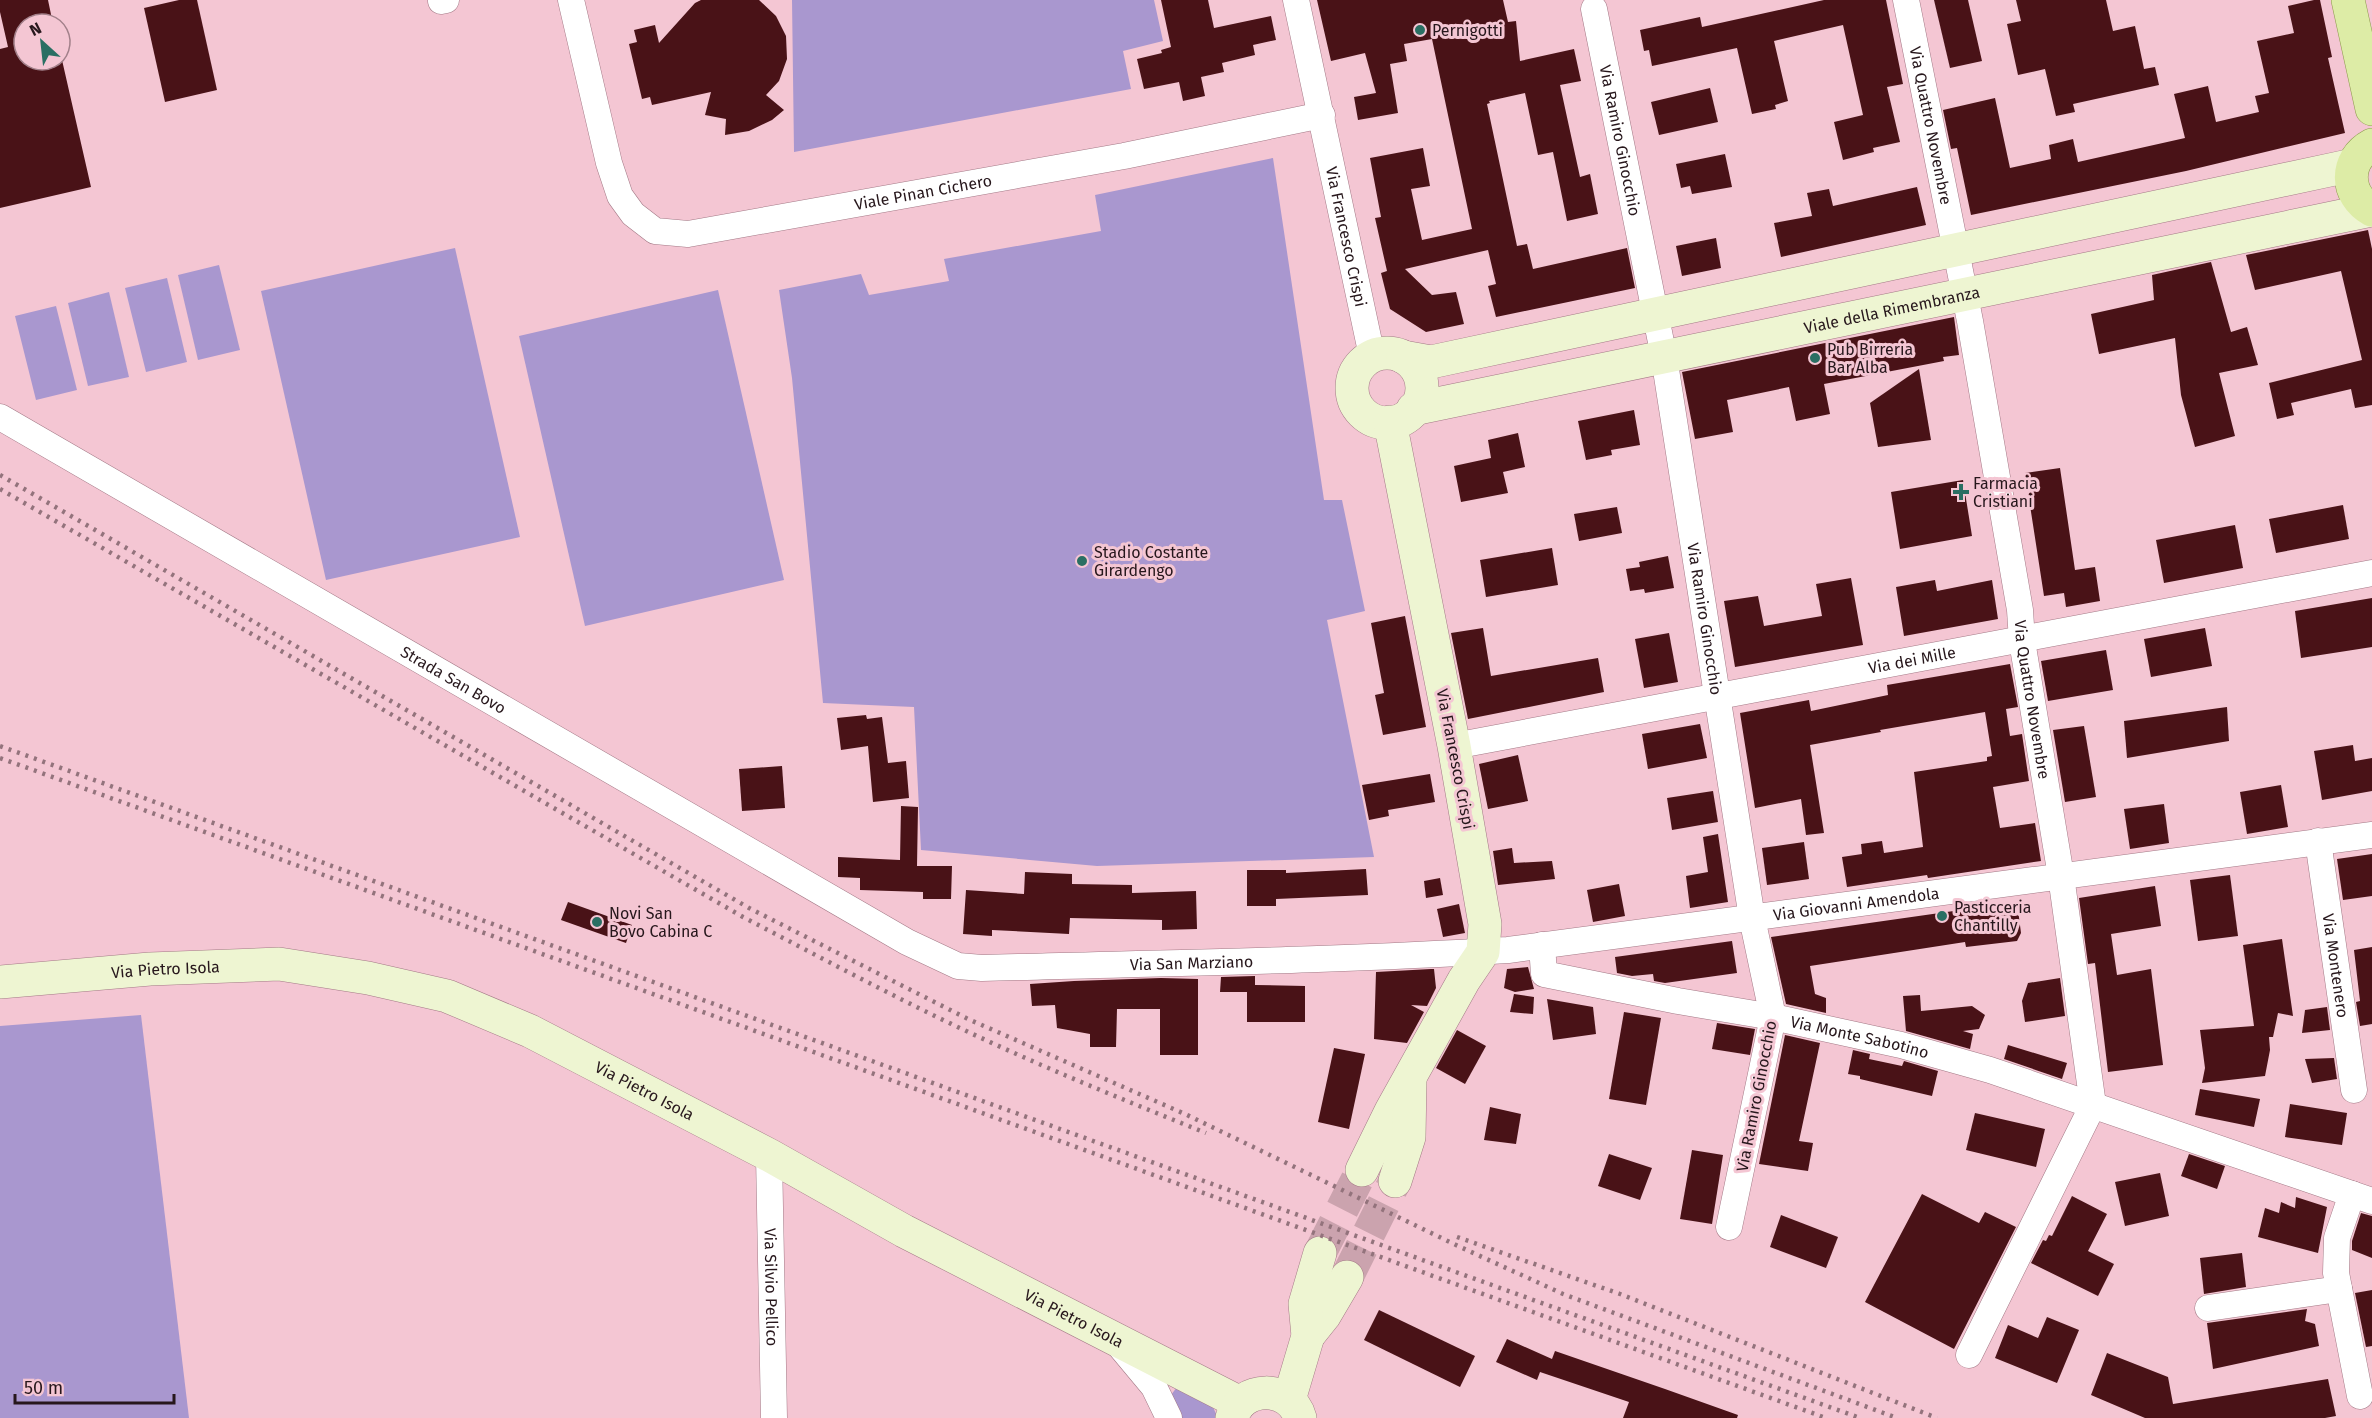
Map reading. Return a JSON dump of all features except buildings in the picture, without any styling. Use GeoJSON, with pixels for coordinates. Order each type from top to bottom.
{"type":"FeatureCollection","features":[{"type":"Feature","properties":{"kind":"main road"},"geometry":{"type":"LineString","coordinates":[[2348,0],[2372,109]]}},
{"type":"Feature","properties":{"kind":"main road"},"geometry":{"type":"LineString","coordinates":[[2362,155],[2351,186],[2355,196],[2372,210]]}},
{"type":"Feature","properties":{"kind":"street","name":"Viale Pinan Cichero"},"geometry":{"type":"LineString","coordinates":[[571,0],[609,163],[620,196],[633,214],[655,231],[688,234],[1124,156],[1322,115]]}},
{"type":"Feature","properties":{"kind":"street"},"geometry":{"type":"LineString","coordinates":[[1296,0],[1322,115]]}},
{"type":"Feature","properties":{"kind":"street","name":"Via Quattro Novembre"},"geometry":{"type":"LineString","coordinates":[[1906,0],[1965,294],[2020,610],[2022,641],[2061,876],[2093,1105]]}},
{"type":"Feature","properties":{"kind":"street","name":"Via Ramiro Ginocchio"},"geometry":{"type":"LineString","coordinates":[[1594,9],[1664,357],[1752,918],[1773,1017],[1729,1227]]}},
{"type":"Feature","properties":{"kind":"street","name":"Via Francesco Crispi"},"geometry":{"type":"LineString","coordinates":[[1322,115],[1388,356]]}},
{"type":"Feature","properties":{"kind":"street"},"geometry":{"type":"LineString","coordinates":[[1388,356],[1417,371],[1421,381],[1421,391],[1402,416],[1379,422],[1369,417],[1355,402],[1352,380],[1363,362],[1388,356],[1431,362],[1956,249],[2362,155]]}},
{"type":"Feature","properties":{"kind":"street","name":"Viale della Rimembranza"},"geometry":{"type":"LineString","coordinates":[[1402,416],[1664,357],[2372,210]]}},
{"type":"Feature","properties":{"kind":"street","name":"Via Francesco Crispi"},"geometry":{"type":"LineString","coordinates":[[1402,416],[1454,746],[1481,890],[1485,924],[1483,952]]}},
{"type":"Feature","properties":{"kind":"street","name":"Strada San Bovo"},"geometry":{"type":"LineString","coordinates":[[0,417],[907,942]]}},
{"type":"Feature","properties":{"kind":"street","name":"Via dei Mille"},"geometry":{"type":"LineString","coordinates":[[1454,746],[1717,695],[2022,641],[2372,573]]}},
{"type":"Feature","properties":{"kind":"street","name":"Via Giovanni Amendola"},"geometry":{"type":"LineString","coordinates":[[1483,952],[2372,835]]}},
{"type":"Feature","properties":{"kind":"street","name":"Via Montenero"},"geometry":{"type":"LineString","coordinates":[[2318,841],[2354,1090]]}},
{"type":"Feature","properties":{"kind":"street","name":"Via San Marziano"},"geometry":{"type":"LineString","coordinates":[[907,942],[958,966],[982,968],[1230,962],[1483,952]]}},
{"type":"Feature","properties":{"kind":"street","name":"Via Monte Sabotino"},"geometry":{"type":"LineString","coordinates":[[1542,945],[1544,974],[1678,1001],[1773,1017],[1901,1045],[1979,1067],[2362,1198]]}},
{"type":"Feature","properties":{"kind":"street"},"geometry":{"type":"LineString","coordinates":[[1362,1170],[1391,1111],[1464,980],[1483,952]]}},
{"type":"Feature","properties":{"kind":"street","name":"Via Pietro Isola"},"geometry":{"type":"LineString","coordinates":[[0,982],[150,969],[279,964],[368,978],[447,996],[530,1030],[769,1155],[904,1231],[1113,1338],[1236,1410]]}},
{"type":"Feature","properties":{"kind":"street"},"geometry":{"type":"LineString","coordinates":[[1395,1181],[1409,1137],[1410,1080]]}},
{"type":"Feature","properties":{"kind":"street"},"geometry":{"type":"LineString","coordinates":[[1969,1355],[2093,1105]]}},
{"type":"Feature","properties":{"kind":"street","name":"Via Silvio Pellico"},"geometry":{"type":"LineString","coordinates":[[769,1155],[774,1418]]}},
{"type":"Feature","properties":{"kind":"street"},"geometry":{"type":"LineString","coordinates":[[2360,1396],[2336,1273],[2337,1238],[2362,1198]]}},
{"type":"Feature","properties":{"kind":"street"},"geometry":{"type":"LineString","coordinates":[[1294,1409],[1308,1336],[1305,1304],[1320,1253]]}},
{"type":"Feature","properties":{"kind":"street"},"geometry":{"type":"LineString","coordinates":[[1308,1336],[1324,1316],[1347,1277]]}},
{"type":"Feature","properties":{"kind":"street"},"geometry":{"type":"LineString","coordinates":[[2208,1308],[2339,1290]]}},
{"type":"Feature","properties":{"kind":"street"},"geometry":{"type":"LineString","coordinates":[[1113,1338],[1154,1387],[1169,1418]]}},
{"type":"Feature","properties":{"kind":"street"},"geometry":{"type":"LineString","coordinates":[[1236,1410],[1251,1395],[1264,1392],[1277,1394],[1294,1409]]}},
{"type":"Feature","properties":{"kind":"shaded area"},"geometry":{"type":"Polygon","coordinates":[[[792,0],[1154,0],[1163,41],[1123,51],[1131,89],[794,152],[792,0]]]}},
{"type":"Feature","properties":{"kind":"shaded area","name":"Stadio Costante Girardengo"},"geometry":{"type":"Polygon","coordinates":[[[1273,158],[1324,500],[1342,500],[1365,611],[1327,620],[1374,857],[1097,866],[921,850],[914,707],[823,703],[792,378],[779,290],[861,274],[869,295],[949,281],[944,259],[1101,231],[1095,195],[1273,158]]]}},
{"type":"Feature","properties":{"kind":"shaded area"},"geometry":{"type":"Polygon","coordinates":[[[455,248],[520,537],[326,580],[261,291],[455,248]]]}},
{"type":"Feature","properties":{"kind":"shaded area"},"geometry":{"type":"Polygon","coordinates":[[[219,265],[240,350],[198,360],[178,275],[219,265]]]}},
{"type":"Feature","properties":{"kind":"shaded area"},"geometry":{"type":"Polygon","coordinates":[[[167,278],[187,362],[146,372],[125,288],[167,278]]]}},
{"type":"Feature","properties":{"kind":"shaded area"},"geometry":{"type":"Polygon","coordinates":[[[718,290],[784,580],[585,626],[519,336],[718,290]]]}},
{"type":"Feature","properties":{"kind":"shaded area"},"geometry":{"type":"Polygon","coordinates":[[[109,292],[129,377],[88,386],[68,303],[109,292]]]}},
{"type":"Feature","properties":{"kind":"shaded area"},"geometry":{"type":"Polygon","coordinates":[[[56,306],[77,390],[36,400],[15,316],[56,306]]]}},
{"type":"Feature","properties":{"kind":"shaded area"},"geometry":{"type":"Polygon","coordinates":[[[141,1015],[189,1418],[0,1418],[0,1026],[141,1015]]]}},
{"type":"Feature","properties":{"kind":"shaded area"},"geometry":{"type":"Polygon","coordinates":[[[1180,1383],[1212,1405],[1218,1418],[1181,1418],[1171,1395],[1180,1383]]]}},
{"type":"Feature","properties":{"kind":"tunnel"},"geometry":{"type":"LineString","coordinates":[[1320,1253],[1362,1170]]}},
{"type":"Feature","properties":{"kind":"tunnel"},"geometry":{"type":"LineString","coordinates":[[1347,1277],[1395,1181]]}},
{"type":"Feature","properties":{"kind":"railway"},"geometry":{"type":"LineString","coordinates":[[0,475],[749,908],[968,1019],[1185,1114],[1563,1294],[1897,1418]]}},
{"type":"Feature","properties":{"kind":"railway"},"geometry":{"type":"LineString","coordinates":[[0,489],[743,917],[962,1029],[1053,1070],[1206,1133]]}},
{"type":"Feature","properties":{"kind":"railway"},"geometry":{"type":"LineString","coordinates":[[0,746],[1860,1418]]}},
{"type":"Feature","properties":{"kind":"railway"},"geometry":{"type":"LineString","coordinates":[[0,758],[1826,1418]]}},
{"type":"Feature","properties":{"kind":"railway"},"geometry":{"type":"LineString","coordinates":[[1457,1237],[1620,1294],[1937,1418]]}},
{"type":"Feature","properties":{"kind":"place","name":"Pernigotti"},"geometry":{"type":"Point","coordinates":[1420,30]}},
{"type":"Feature","properties":{"kind":"place","name":"Pub Birreria Bar Alba"},"geometry":{"type":"Point","coordinates":[1815,358]}},
{"type":"Feature","properties":{"kind":"place","name":"Farmacia Cristiani"},"geometry":{"type":"Point","coordinates":[1961,492]}},
{"type":"Feature","properties":{"kind":"place","name":"Stadio Costante Girardengo"},"geometry":{"type":"Point","coordinates":[1082,561]}},
{"type":"Feature","properties":{"kind":"place","name":"Pasticceria Chantilly"},"geometry":{"type":"Point","coordinates":[1942,916]}},
{"type":"Feature","properties":{"kind":"place","name":"Novi San Bovo Cabina C"},"geometry":{"type":"Point","coordinates":[597,922]}}]}
